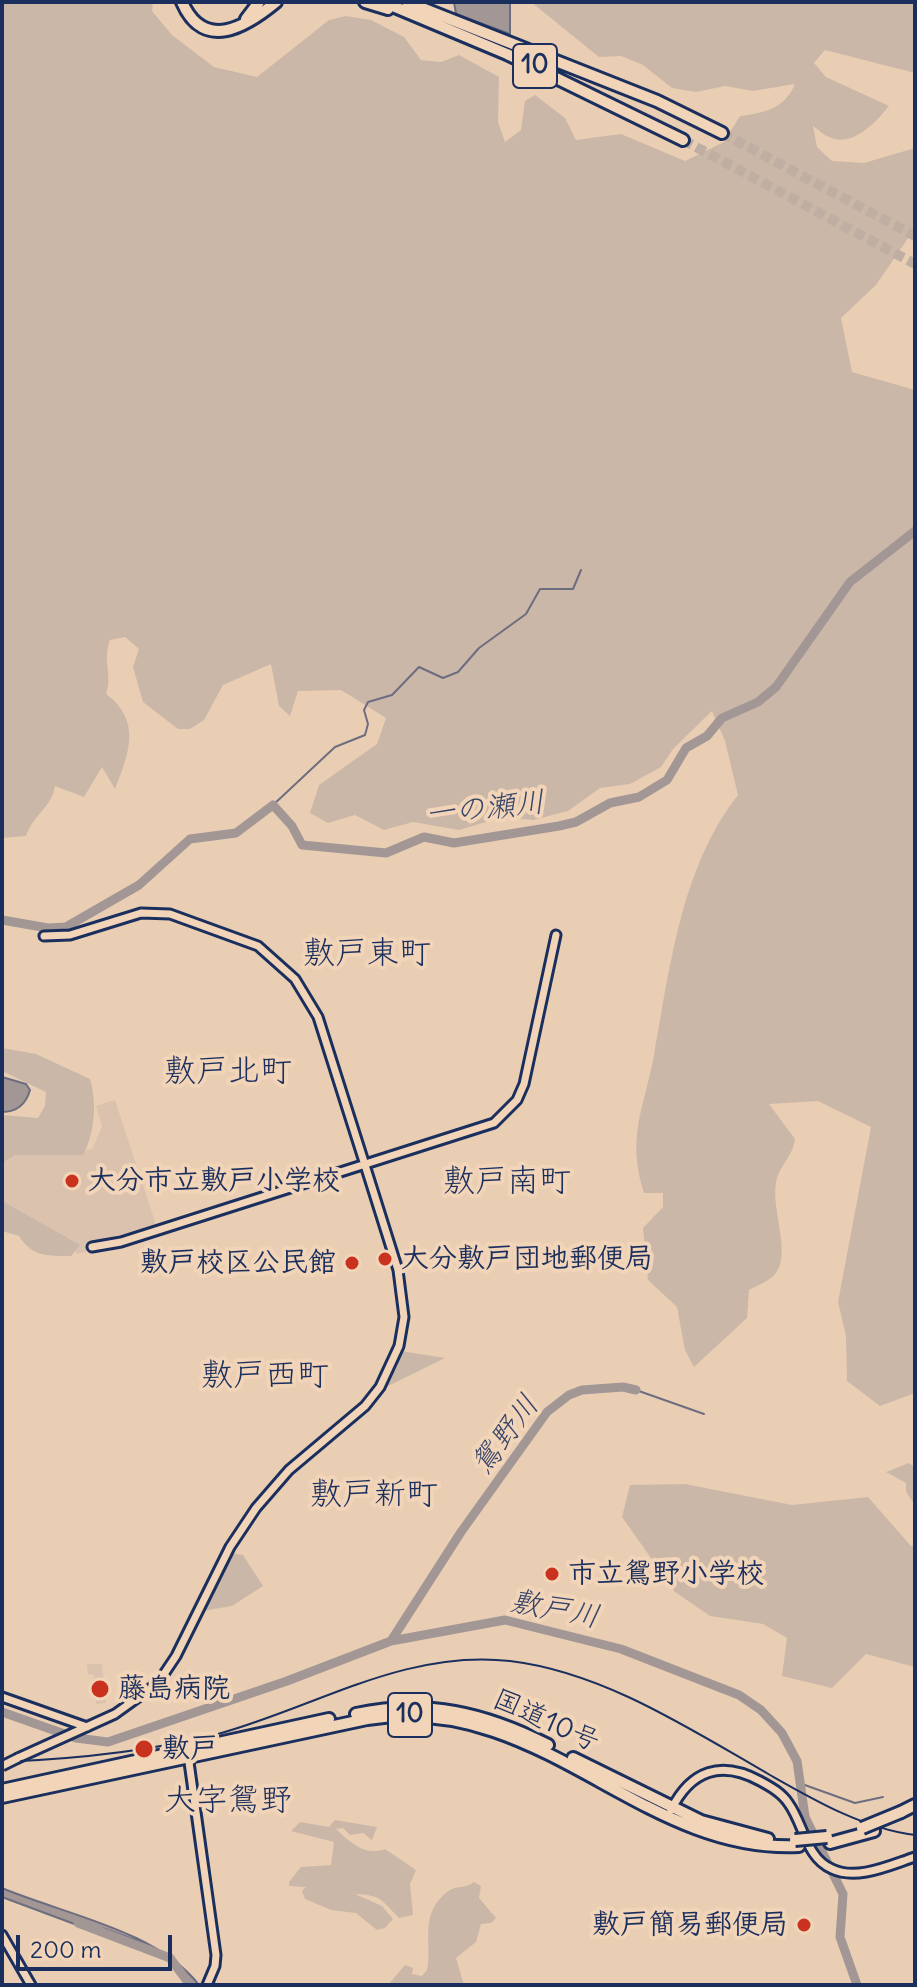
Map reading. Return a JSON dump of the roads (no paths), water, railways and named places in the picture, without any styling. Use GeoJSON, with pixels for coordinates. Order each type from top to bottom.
{"type":"FeatureCollection","features":[{"type":"Feature","properties":{"kind":"highway"},"geometry":{"type":"LineString","coordinates":[[185,2],[203,20],[225,26],[246,20],[259,2]]}},
{"type":"Feature","properties":{"kind":"highway"},"geometry":{"type":"LineString","coordinates":[[185,2],[200,25],[229,31],[245,26],[276,2]]}},
{"type":"Feature","properties":{"kind":"highway"},"geometry":{"type":"LineString","coordinates":[[365,2],[462,34]]}},
{"type":"Feature","properties":{"kind":"highway","name":"10"},"geometry":{"type":"LineString","coordinates":[[383,2],[592,93],[683,140]]}},
{"type":"Feature","properties":{"kind":"highway","name":"10"},"geometry":{"type":"LineString","coordinates":[[407,2],[679,110],[722,133]]}},
{"type":"Feature","properties":{"kind":"highway"},"geometry":{"type":"LineString","coordinates":[[415,2],[452,20]]}},
{"type":"Feature","properties":{"kind":"highway","name":"国道10号"},"geometry":{"type":"LineString","coordinates":[[2,1790],[367,1719],[439,1716],[487,1726],[670,1812],[732,1832],[797,1843],[829,1840],[868,1830],[907,1813],[915,1805]]}},
{"type":"Feature","properties":{"kind":"highway","name":"国道10号"},"geometry":{"type":"LineString","coordinates":[[2,1797],[187,1754]]}},
{"type":"Feature","properties":{"kind":"street"},"geometry":{"type":"LineString","coordinates":[[2,1766],[136,1702],[158,1683],[176,1656],[230,1547],[256,1508],[304,1456],[365,1406],[387,1376],[401,1333],[402,1290],[312,1004],[275,958],[242,938],[193,920],[157,912],[135,914],[70,935],[44,936]]}},
{"type":"Feature","properties":{"kind":"street"},"geometry":{"type":"LineString","coordinates":[[92,1247],[121,1242],[486,1126],[511,1108],[524,1084],[556,935]]}},
{"type":"Feature","properties":{"kind":"street"},"geometry":{"type":"LineString","coordinates":[[2,1697],[87,1727]]}},
{"type":"Feature","properties":{"kind":"street"},"geometry":{"type":"LineString","coordinates":[[187,1754],[216,1959],[207,1985]]}},
{"type":"Feature","properties":{"kind":"street"},"geometry":{"type":"LineString","coordinates":[[670,1812],[683,1789],[699,1774],[721,1768],[744,1774],[776,1791],[788,1802],[816,1857],[828,1868],[859,1873],[915,1857]]}},
{"type":"Feature","properties":{"kind":"street"},"geometry":{"type":"LineString","coordinates":[[2,1935],[31,1985]]}},
{"type":"Feature","properties":{"kind":"waterway","name":"一の瀬川"},"geometry":{"type":"LineString","coordinates":[[2,920],[48,928],[66,927],[139,885],[190,839],[236,833],[273,805],[292,826],[302,845],[386,853],[424,837],[454,843],[559,826],[576,822],[610,803],[639,797],[667,780],[686,748],[707,736],[722,718],[758,702],[776,687],[850,582],[915,531]]}},
{"type":"Feature","properties":{"kind":"waterway"},"geometry":{"type":"LineString","coordinates":[[273,805],[335,747],[365,735],[368,724],[364,710],[368,702],[392,695],[419,667],[443,678],[458,672],[479,648],[526,614],[540,589],[573,589],[581,570]]}},
{"type":"Feature","properties":{"kind":"waterway","name":"鴛野川"},"geometry":{"type":"LineString","coordinates":[[391,1641],[461,1532],[547,1412],[569,1395],[582,1390],[623,1387],[636,1390]]}},
{"type":"Feature","properties":{"kind":"waterway"},"geometry":{"type":"LineString","coordinates":[[636,1390],[704,1414]]}},
{"type":"Feature","properties":{"kind":"waterway","name":"敷戸川"},"geometry":{"type":"LineString","coordinates":[[2,1712],[76,1738],[108,1742],[287,1681],[391,1641],[505,1620],[621,1649],[739,1695],[761,1710],[782,1733],[797,1761],[805,1817],[843,1894],[840,1937],[857,1985]]}},
{"type":"Feature","properties":{"kind":"waterway"},"geometry":{"type":"LineString","coordinates":[[802,1784],[855,1803],[883,1797]]}},
{"type":"Feature","properties":{"kind":"waterway"},"geometry":{"type":"LineString","coordinates":[[78,1923],[170,1958],[190,1985]]}},
{"type":"Feature","properties":{"kind":"tunnel"},"geometry":{"type":"LineString","coordinates":[[722,133],[915,236]]}},
{"type":"Feature","properties":{"kind":"tunnel"},"geometry":{"type":"LineString","coordinates":[[683,140],[915,264]]}},
{"type":"Feature","properties":{"kind":"railway"},"geometry":{"type":"LineString","coordinates":[[2,1762],[111,1754],[165,1746],[254,1723],[397,1672],[471,1660],[510,1661],[545,1667],[612,1690],[677,1722],[840,1812],[877,1827],[915,1835]]}},
{"type":"Feature","properties":{"kind":"place","name":"大分市立敷戸小学校"},"geometry":{"type":"Point","coordinates":[72,1181]}},
{"type":"Feature","properties":{"kind":"place","name":"大分敷戸団地郵便局"},"geometry":{"type":"Point","coordinates":[385,1259]}},
{"type":"Feature","properties":{"kind":"place","name":"敷戸校区公民館"},"geometry":{"type":"Point","coordinates":[352,1263]}},
{"type":"Feature","properties":{"kind":"place","name":"市立鴛野小学校"},"geometry":{"type":"Point","coordinates":[552,1574]}},
{"type":"Feature","properties":{"kind":"place","name":"藤島病院"},"geometry":{"type":"Point","coordinates":[100,1689]}},
{"type":"Feature","properties":{"kind":"place","name":"敷戸"},"geometry":{"type":"Point","coordinates":[144,1749]}},
{"type":"Feature","properties":{"kind":"place","name":"敷戸簡易郵便局"},"geometry":{"type":"Point","coordinates":[804,1925]}},
{"type":"Feature","properties":{"kind":"district","name":"敷戸東町"},"geometry":{"type":"Point","coordinates":[367,954]}},
{"type":"Feature","properties":{"kind":"district","name":"敷戸北町"},"geometry":{"type":"Point","coordinates":[228,1072]}},
{"type":"Feature","properties":{"kind":"district","name":"敷戸南町"},"geometry":{"type":"Point","coordinates":[507,1182]}},
{"type":"Feature","properties":{"kind":"district","name":"敷戸西町"},"geometry":{"type":"Point","coordinates":[265,1376]}},
{"type":"Feature","properties":{"kind":"district","name":"敷戸新町"},"geometry":{"type":"Point","coordinates":[374,1495]}},
{"type":"Feature","properties":{"kind":"district","name":"大字鴛野"},"geometry":{"type":"Point","coordinates":[228,1801]}}]}
